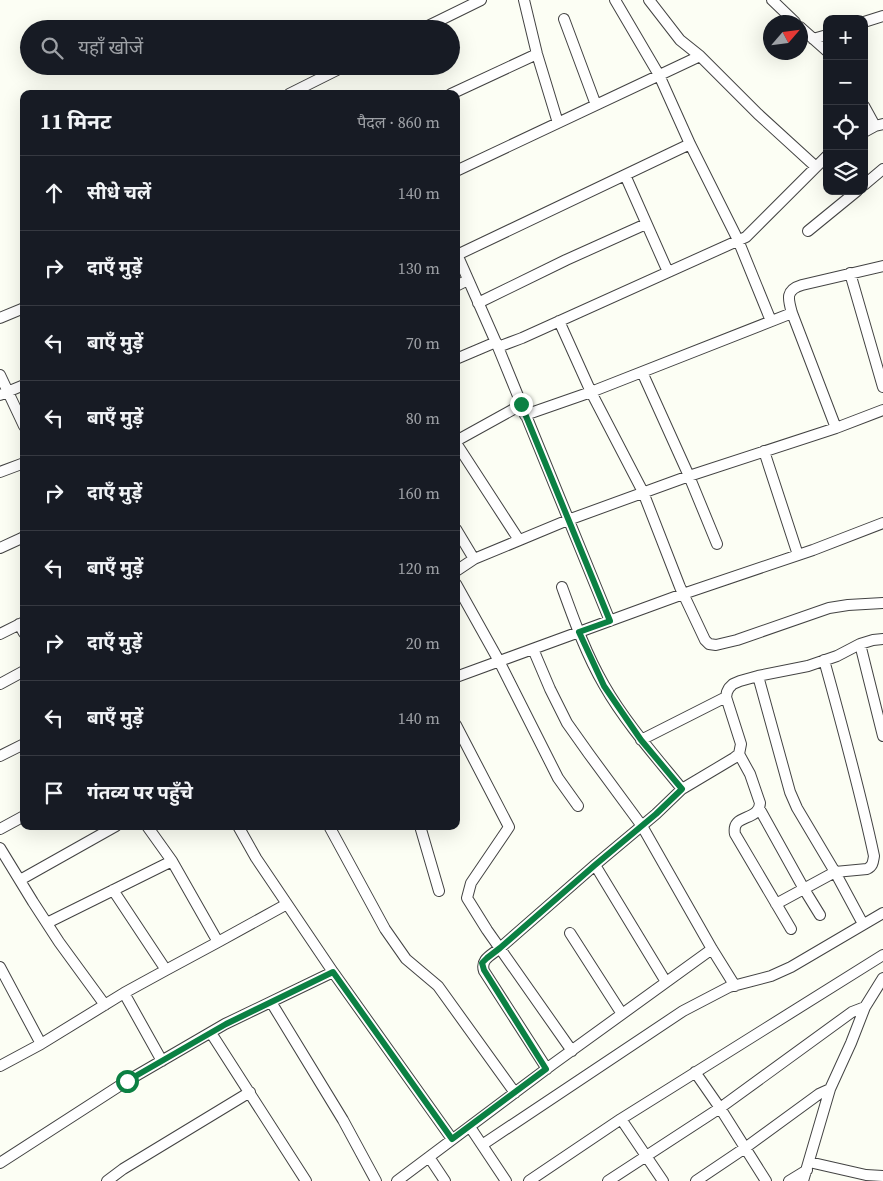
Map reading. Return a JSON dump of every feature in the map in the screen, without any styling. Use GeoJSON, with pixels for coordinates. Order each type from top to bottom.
{"type":"FeatureCollection","features":[{"type":"Feature","properties":{"kind":"street"},"geometry":{"type":"LineString","coordinates":[[440,20],[481,0]]}},
{"type":"Feature","properties":{"kind":"street"},"geometry":{"type":"LineString","coordinates":[[524,0],[537,54],[558,123]]}},
{"type":"Feature","properties":{"kind":"street"},"geometry":{"type":"LineString","coordinates":[[615,0],[660,75],[690,144],[738,240],[771,321]]}},
{"type":"Feature","properties":{"kind":"street"},"geometry":{"type":"LineString","coordinates":[[649,0],[680,40],[700,56],[758,114],[816,167]]}},
{"type":"Feature","properties":{"kind":"street"},"geometry":{"type":"LineString","coordinates":[[776,1],[789,15]]}},
{"type":"Feature","properties":{"kind":"street"},"geometry":{"type":"LineString","coordinates":[[868,21],[883,16]]}},
{"type":"Feature","properties":{"kind":"street"},"geometry":{"type":"LineString","coordinates":[[564,19],[596,105]]}},
{"type":"Feature","properties":{"kind":"street"},"geometry":{"type":"LineString","coordinates":[[808,35],[823,48]]}},
{"type":"Feature","properties":{"kind":"street"},"geometry":{"type":"LineString","coordinates":[[813,39],[823,36]]}},
{"type":"Feature","properties":{"kind":"street"},"geometry":{"type":"LineString","coordinates":[[460,90],[537,54]]}},
{"type":"Feature","properties":{"kind":"street"},"geometry":{"type":"LineString","coordinates":[[460,169],[700,56]]}},
{"type":"Feature","properties":{"kind":"street"},"geometry":{"type":"LineString","coordinates":[[297,90],[327,75]]}},
{"type":"Feature","properties":{"kind":"street"},"geometry":{"type":"LineString","coordinates":[[868,111],[879,125]]}},
{"type":"Feature","properties":{"kind":"street"},"geometry":{"type":"LineString","coordinates":[[460,253],[690,144]]}},
{"type":"Feature","properties":{"kind":"street"},"geometry":{"type":"LineString","coordinates":[[460,358],[497,344],[522,338],[746,237],[823,160]]}},
{"type":"Feature","properties":{"kind":"street"},"geometry":{"type":"LineString","coordinates":[[868,182],[883,169]]}},
{"type":"Feature","properties":{"kind":"street"},"geometry":{"type":"LineString","coordinates":[[625,175],[668,272]]}},
{"type":"Feature","properties":{"kind":"street"},"geometry":{"type":"LineString","coordinates":[[808,232],[852,195]]}},
{"type":"Feature","properties":{"kind":"street"},"geometry":{"type":"LineString","coordinates":[[478,303],[646,224]]}},
{"type":"Feature","properties":{"kind":"street"},"geometry":{"type":"LineString","coordinates":[[460,261],[497,344],[610,621]]}},
{"type":"Feature","properties":{"kind":"street"},"geometry":{"type":"LineString","coordinates":[[836,428],[792,313],[788,299],[789,294],[797,286],[883,266]]}},
{"type":"Feature","properties":{"kind":"street"},"geometry":{"type":"LineString","coordinates":[[850,273],[883,388]]}},
{"type":"Feature","properties":{"kind":"street"},"geometry":{"type":"LineString","coordinates":[[460,284],[468,280]]}},
{"type":"Feature","properties":{"kind":"street"},"geometry":{"type":"LineString","coordinates":[[0,318],[20,310]]}},
{"type":"Feature","properties":{"kind":"street"},"geometry":{"type":"LineString","coordinates":[[525,415],[591,392],[792,313]]}},
{"type":"Feature","properties":{"kind":"street"},"geometry":{"type":"LineString","coordinates":[[560,321],[591,392],[643,492],[683,594],[705,640],[709,644],[716,645],[737,640],[830,608],[883,603]]}},
{"type":"Feature","properties":{"kind":"street"},"geometry":{"type":"LineString","coordinates":[[642,372],[689,476],[717,544]]}},
{"type":"Feature","properties":{"kind":"street"},"geometry":{"type":"LineString","coordinates":[[0,375],[4,394],[20,420]]}},
{"type":"Feature","properties":{"kind":"street"},"geometry":{"type":"LineString","coordinates":[[4,394],[20,387]]}},
{"type":"Feature","properties":{"kind":"street"},"geometry":{"type":"LineString","coordinates":[[460,440],[521,404]]}},
{"type":"Feature","properties":{"kind":"street"},"geometry":{"type":"LineString","coordinates":[[460,568],[474,559],[568,520],[643,492],[836,428],[883,410]]}},
{"type":"Feature","properties":{"kind":"street"},"geometry":{"type":"LineString","coordinates":[[460,448],[519,540]]}},
{"type":"Feature","properties":{"kind":"street"},"geometry":{"type":"LineString","coordinates":[[764,451],[798,556]]}},
{"type":"Feature","properties":{"kind":"street"},"geometry":{"type":"LineString","coordinates":[[0,472],[20,464]]}},
{"type":"Feature","properties":{"kind":"street"},"geometry":{"type":"LineString","coordinates":[[460,676],[683,594],[798,556],[883,523]]}},
{"type":"Feature","properties":{"kind":"street"},"geometry":{"type":"LineString","coordinates":[[460,536],[474,559]]}},
{"type":"Feature","properties":{"kind":"street"},"geometry":{"type":"LineString","coordinates":[[0,548],[20,539]]}},
{"type":"Feature","properties":{"kind":"street"},"geometry":{"type":"LineString","coordinates":[[562,587],[579,632],[604,686],[641,740],[682,789]]}},
{"type":"Feature","properties":{"kind":"street"},"geometry":{"type":"LineString","coordinates":[[460,591],[499,661],[558,778],[578,806]]}},
{"type":"Feature","properties":{"kind":"street"},"geometry":{"type":"LineString","coordinates":[[0,634],[20,627]]}},
{"type":"Feature","properties":{"kind":"street"},"geometry":{"type":"LineString","coordinates":[[546,1069],[484,970],[482,966],[484,961],[642,826],[682,789],[739,754],[741,744],[726,697],[726,692],[733,684],[758,676],[808,666],[837,656],[860,644],[883,639]]}},
{"type":"Feature","properties":{"kind":"street"},"geometry":{"type":"LineString","coordinates":[[860,644],[883,736]]}},
{"type":"Feature","properties":{"kind":"street"},"geometry":{"type":"LineString","coordinates":[[533,649],[550,689],[568,723],[642,826],[712,949],[736,986]]}},
{"type":"Feature","properties":{"kind":"street"},"geometry":{"type":"LineString","coordinates":[[776,904],[836,872],[867,869],[872,865],[874,856],[856,779],[824,660]]}},
{"type":"Feature","properties":{"kind":"street"},"geometry":{"type":"LineString","coordinates":[[0,684],[20,673]]}},
{"type":"Feature","properties":{"kind":"street"},"geometry":{"type":"LineString","coordinates":[[758,676],[790,792],[797,808],[836,872],[863,924]]}},
{"type":"Feature","properties":{"kind":"street"},"geometry":{"type":"LineString","coordinates":[[641,740],[726,697]]}},
{"type":"Feature","properties":{"kind":"street"},"geometry":{"type":"LineString","coordinates":[[460,733],[509,827],[472,883],[468,898],[487,930],[572,1050]]}},
{"type":"Feature","properties":{"kind":"street"},"geometry":{"type":"LineString","coordinates":[[0,756],[20,746]]}},
{"type":"Feature","properties":{"kind":"street"},"geometry":{"type":"LineString","coordinates":[[739,754],[750,774],[760,808],[820,915]]}},
{"type":"Feature","properties":{"kind":"street"},"geometry":{"type":"LineString","coordinates":[[760,808],[754,814],[734,826],[735,834],[791,929]]}},
{"type":"Feature","properties":{"kind":"street"},"geometry":{"type":"LineString","coordinates":[[0,829],[20,818]]}},
{"type":"Feature","properties":{"kind":"street"},"geometry":{"type":"LineString","coordinates":[[20,880],[109,830]]}},
{"type":"Feature","properties":{"kind":"street"},"geometry":{"type":"LineString","coordinates":[[150,830],[172,861],[218,942]]}},
{"type":"Feature","properties":{"kind":"street"},"geometry":{"type":"LineString","coordinates":[[240,830],[256,858],[333,972],[452,1139]]}},
{"type":"Feature","properties":{"kind":"street"},"geometry":{"type":"LineString","coordinates":[[331,830],[385,929],[406,959],[438,986],[515,1093]]}},
{"type":"Feature","properties":{"kind":"street"},"geometry":{"type":"LineString","coordinates":[[421,830],[439,891]]}},
{"type":"Feature","properties":{"kind":"street"},"geometry":{"type":"LineString","coordinates":[[0,848],[47,923],[105,1005]]}},
{"type":"Feature","properties":{"kind":"street"},"geometry":{"type":"LineString","coordinates":[[47,923],[172,861]]}},
{"type":"Feature","properties":{"kind":"street"},"geometry":{"type":"LineString","coordinates":[[595,865],[666,982]]}},
{"type":"Feature","properties":{"kind":"street"},"geometry":{"type":"LineString","coordinates":[[113,890],[166,970]]}},
{"type":"Feature","properties":{"kind":"street"},"geometry":{"type":"LineString","coordinates":[[0,1066],[41,1044],[124,993],[287,904]]}},
{"type":"Feature","properties":{"kind":"street"},"geometry":{"type":"LineString","coordinates":[[482,1145],[684,1011],[729,987],[771,976],[791,967],[883,913]]}},
{"type":"Feature","properties":{"kind":"street"},"geometry":{"type":"LineString","coordinates":[[570,933],[622,1014]]}},
{"type":"Feature","properties":{"kind":"street"},"geometry":{"type":"LineString","coordinates":[[397,1181],[546,1069],[712,949]]}},
{"type":"Feature","properties":{"kind":"street"},"geometry":{"type":"LineString","coordinates":[[529,1181],[621,1119],[883,955]]}},
{"type":"Feature","properties":{"kind":"street"},"geometry":{"type":"LineString","coordinates":[[0,967],[41,1044]]}},
{"type":"Feature","properties":{"kind":"street"},"geometry":{"type":"LineString","coordinates":[[0,1163],[127,1081],[211,1032],[333,972]]}},
{"type":"Feature","properties":{"kind":"street"},"geometry":{"type":"LineString","coordinates":[[803,1181],[830,1089],[865,1007],[883,978]]}},
{"type":"Feature","properties":{"kind":"street"},"geometry":{"type":"LineString","coordinates":[[124,993],[162,1061]]}},
{"type":"Feature","properties":{"kind":"street"},"geometry":{"type":"LineString","coordinates":[[271,1002],[342,1120],[376,1181]]}},
{"type":"Feature","properties":{"kind":"street"},"geometry":{"type":"LineString","coordinates":[[608,1181],[720,1108],[852,1012],[865,1007]]}},
{"type":"Feature","properties":{"kind":"street"},"geometry":{"type":"LineString","coordinates":[[211,1032],[306,1181]]}},
{"type":"Feature","properties":{"kind":"street"},"geometry":{"type":"LineString","coordinates":[[695,1072],[766,1181]]}},
{"type":"Feature","properties":{"kind":"street"},"geometry":{"type":"LineString","coordinates":[[696,1181],[819,1094],[830,1089]]}},
{"type":"Feature","properties":{"kind":"street"},"geometry":{"type":"LineString","coordinates":[[109,1180],[123,1169],[250,1092]]}},
{"type":"Feature","properties":{"kind":"street"},"geometry":{"type":"LineString","coordinates":[[621,1119],[663,1181]]}},
{"type":"Feature","properties":{"kind":"street"},"geometry":{"type":"LineString","coordinates":[[470,1127],[506,1181]]}},
{"type":"Feature","properties":{"kind":"street"},"geometry":{"type":"LineString","coordinates":[[429,1157],[445,1181]]}},
{"type":"Feature","properties":{"kind":"street"},"geometry":{"type":"LineString","coordinates":[[789,1181],[808,1166],[883,1176]]}},
{"type":"Feature","properties":{"kind":"route"},"geometry":{"type":"LineString","coordinates":[[127,1081],[226,1024],[333,972],[452,1139],[546,1069],[484,970],[482,963],[656,814],[682,789],[641,740],[604,686],[579,632],[610,621],[521,404]]}}]}
